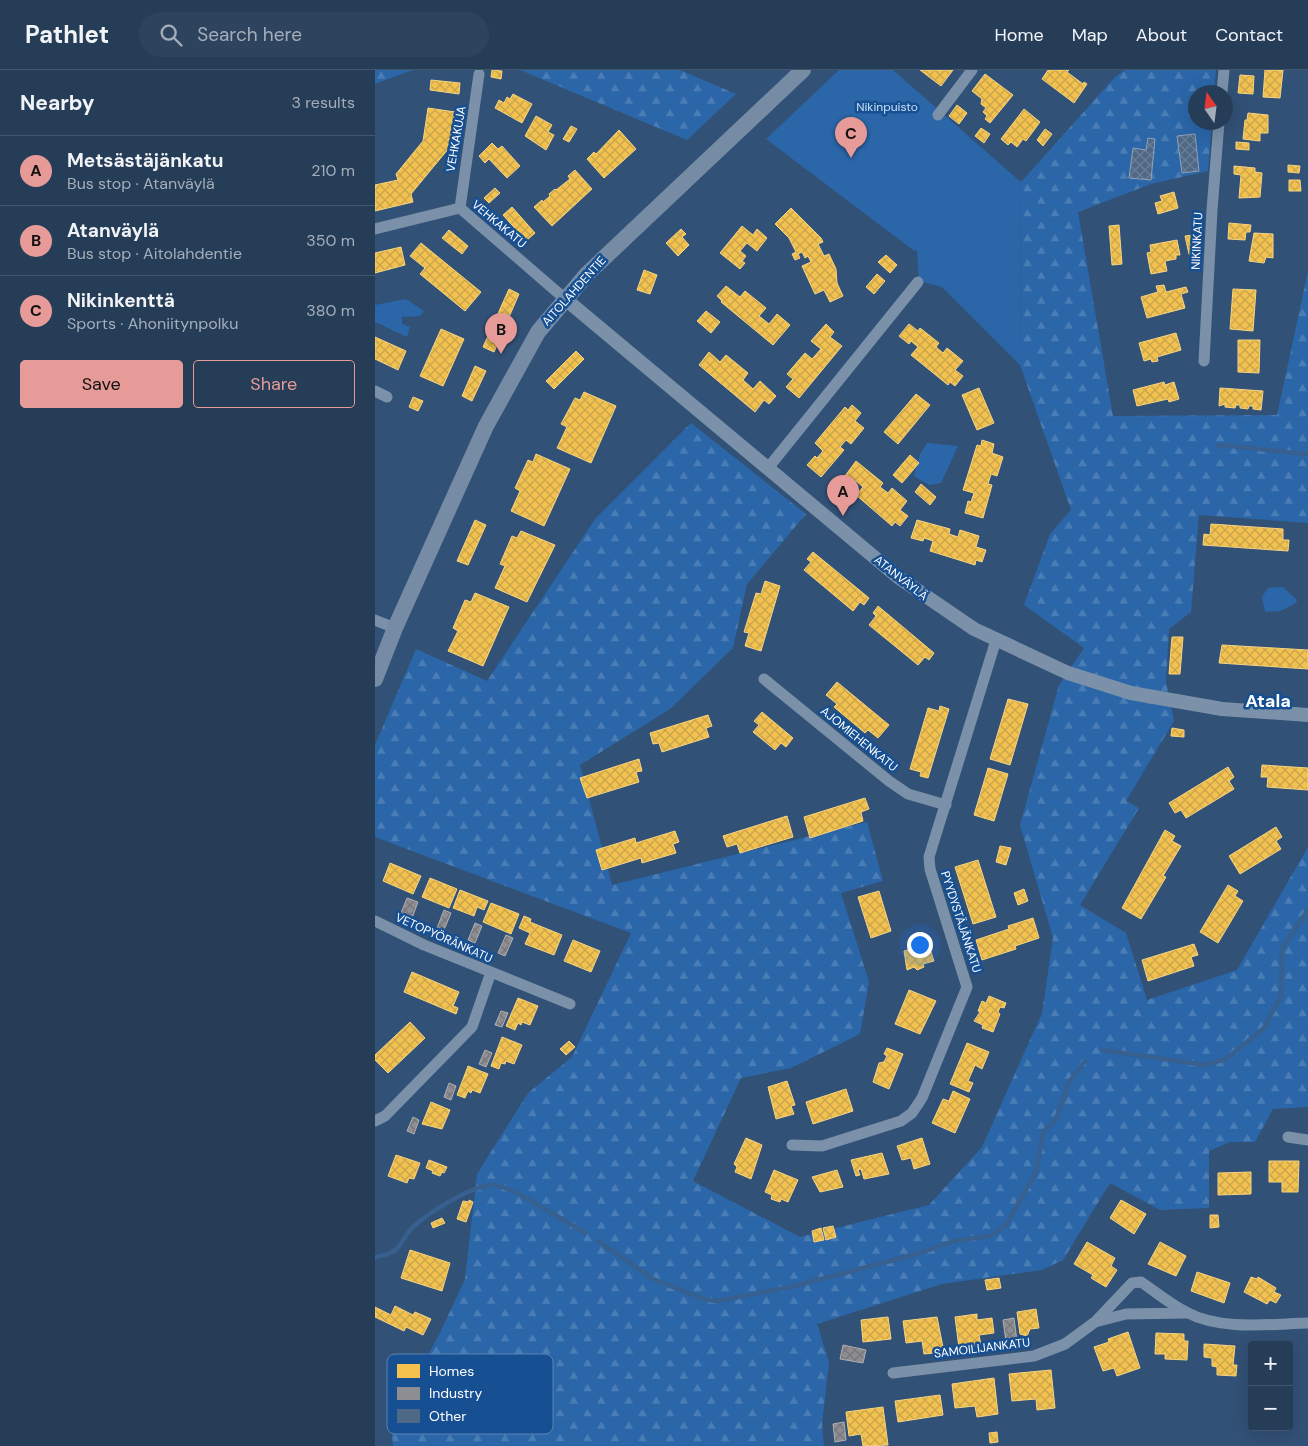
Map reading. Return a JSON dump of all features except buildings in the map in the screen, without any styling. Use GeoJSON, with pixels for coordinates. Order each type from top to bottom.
{"type":"FeatureCollection","features":[{"type":"Feature","properties":{"kind":"main road","name":"AITOLAHDENTIE"},"geometry":{"type":"LineString","coordinates":[[375,679],[395,628],[486,426],[529,347],[565,298],[636,226],[803,70]]}},
{"type":"Feature","properties":{"kind":"street"},"geometry":{"type":"LineString","coordinates":[[937,115],[972,70]]}},
{"type":"Feature","properties":{"kind":"street"},"geometry":{"type":"LineString","coordinates":[[1223,85],[1224,70]]}},
{"type":"Feature","properties":{"kind":"street","name":"VEHKAKUJA"},"geometry":{"type":"LineString","coordinates":[[459,208],[479,74]]}},
{"type":"Feature","properties":{"kind":"street","name":"NIKINKATU"},"geometry":{"type":"LineString","coordinates":[[1204,361],[1218,130]]}},
{"type":"Feature","properties":{"kind":"street","name":"VEHKAKATU"},"geometry":{"type":"LineString","coordinates":[[375,229],[459,208],[565,298]]}},
{"type":"Feature","properties":{"kind":"street"},"geometry":{"type":"LineString","coordinates":[[768,468],[918,282]]}},
{"type":"Feature","properties":{"kind":"street","name":"ATANVÄYLÄ"},"geometry":{"type":"LineString","coordinates":[[565,298],[898,577],[935,604],[996,640],[1068,674],[1131,693],[1222,709],[1308,715]]}},
{"type":"Feature","properties":{"kind":"street"},"geometry":{"type":"LineString","coordinates":[[375,391],[387,397]]}},
{"type":"Feature","properties":{"kind":"street"},"geometry":{"type":"LineString","coordinates":[[375,620],[395,628]]}},
{"type":"Feature","properties":{"kind":"street","name":"PYYDYSTÄJÄNKATU"},"geometry":{"type":"LineString","coordinates":[[792,1145],[822,1146],[901,1121],[912,1114],[921,1098],[967,986],[930,869],[929,857],[989,655],[996,640]]}},
{"type":"Feature","properties":{"kind":"street","name":"AJOMIEHENKATU"},"geometry":{"type":"LineString","coordinates":[[765,679],[889,781],[908,794],[946,804]]}},
{"type":"Feature","properties":{"kind":"street","name":"VETOPYÖRÄNKATU"},"geometry":{"type":"LineString","coordinates":[[375,921],[424,945],[491,972],[472,1027],[385,1116],[375,1121]]}},
{"type":"Feature","properties":{"kind":"street"},"geometry":{"type":"LineString","coordinates":[[491,972],[570,1004]]}},
{"type":"Feature","properties":{"kind":"street"},"geometry":{"type":"LineString","coordinates":[[1288,1137],[1308,1140]]}},
{"type":"Feature","properties":{"kind":"street","name":"SAMOILIJANKATU"},"geometry":{"type":"LineString","coordinates":[[893,1373],[1034,1356],[1065,1344],[1095,1322],[1133,1283],[1141,1282],[1186,1313],[1209,1320],[1248,1325],[1308,1323]]}},
{"type":"Feature","properties":{"kind":"street","name":"SAMOILIJANKATU"},"geometry":{"type":"LineString","coordinates":[[1095,1322],[1126,1314],[1186,1313]]}},
{"type":"Feature","properties":{"kind":"green space"},"geometry":{"type":"Polygon","coordinates":[[[375,70],[413,70],[375,84],[375,70]]]}},
{"type":"Feature","properties":{"kind":"green space"},"geometry":{"type":"Polygon","coordinates":[[[520,70],[680,70],[736,94],[687,140],[520,70]]]}},
{"type":"Feature","properties":{"kind":"green space","name":"Nikinpuisto"},"geometry":{"type":"Polygon","coordinates":[[[839,70],[893,70],[1021,182],[1020,365],[942,287],[919,281],[917,251],[913,250],[766,139],[839,70]]]}},
{"type":"Feature","properties":{"kind":"green space"},"geometry":{"type":"Polygon","coordinates":[[[1125,70],[1216,70],[1215,85],[1188,85],[1188,130],[1211,130],[1208,171],[1151,184],[1078,212],[1113,416],[1277,415],[1308,271],[1308,523],[1199,515],[1191,612],[1169,629],[1166,682],[1174,721],[1126,801],[1139,808],[1080,905],[1126,933],[1147,1000],[1237,970],[1308,847],[1308,1107],[1273,1109],[1255,1142],[1230,1142],[1209,1151],[1209,1208],[1160,1210],[1110,1183],[1063,1260],[1042,1270],[942,1284],[817,1324],[829,1362],[822,1424],[824,1446],[393,1446],[392,1434],[553,1434],[553,1354],[429,1354],[465,1279],[477,1174],[528,1093],[572,1057],[631,933],[375,837],[375,745],[416,649],[487,681],[595,519],[691,423],[806,514],[747,584],[733,648],[670,709],[580,765],[612,885],[867,822],[883,881],[841,893],[869,982],[860,1034],[791,1068],[741,1078],[693,1181],[800,1237],[929,1205],[982,1147],[1042,1013],[1053,938],[1020,825],[1059,685],[1084,648],[1024,605],[1050,534],[1071,510],[1020,365],[1021,182],[1115,77],[1125,70]]]}},
{"type":"Feature","properties":{"kind":"green space"},"geometry":{"type":"Polygon","coordinates":[[[406,299],[424,311],[420,316],[402,317],[402,324],[410,327],[407,337],[375,322],[375,305],[406,299]]]}},
{"type":"Feature","properties":{"kind":"green space"},"geometry":{"type":"Polygon","coordinates":[[[927,443],[958,446],[941,483],[929,485],[914,476],[920,454],[927,443]]]}},
{"type":"Feature","properties":{"kind":"green space"},"geometry":{"type":"Polygon","coordinates":[[[1283,587],[1297,600],[1296,603],[1281,611],[1265,612],[1262,597],[1268,588],[1283,587]]]}},
{"type":"Feature","properties":{"kind":"waterway"},"geometry":{"type":"LineString","coordinates":[[1218,446],[1305,454],[1308,452]]}},
{"type":"Feature","properties":{"kind":"waterway"},"geometry":{"type":"LineString","coordinates":[[1102,1050],[1205,1065],[1226,1059],[1264,1028],[1281,996],[1282,948],[1308,910]]}},
{"type":"Feature","properties":{"kind":"waterway"},"geometry":{"type":"LineString","coordinates":[[598,1241],[653,1279],[706,1300],[718,1301],[790,1287],[917,1254],[954,1241],[990,1236],[1006,1225],[1027,1188],[1037,1169],[1043,1132],[1056,1119],[1069,1082],[1085,1061]]}},
{"type":"Feature","properties":{"kind":"waterway"},"geometry":{"type":"LineString","coordinates":[[375,1257],[385,1255],[397,1249],[408,1232],[430,1214],[452,1200],[486,1186],[495,1185],[513,1191],[585,1233]]}},
{"type":"Feature","properties":{"kind":"place","name":"Nikinkenttä"},"geometry":{"type":"Point","coordinates":[851,158]}},
{"type":"Feature","properties":{"kind":"place","name":"Atanväylä"},"geometry":{"type":"Point","coordinates":[501,354]}},
{"type":"Feature","properties":{"kind":"place","name":"Metsästäjänkatu"},"geometry":{"type":"Point","coordinates":[843,516]}},
{"type":"Feature","properties":{"kind":"district","name":"Atala"},"geometry":{"type":"Point","coordinates":[1268,701]}}]}
